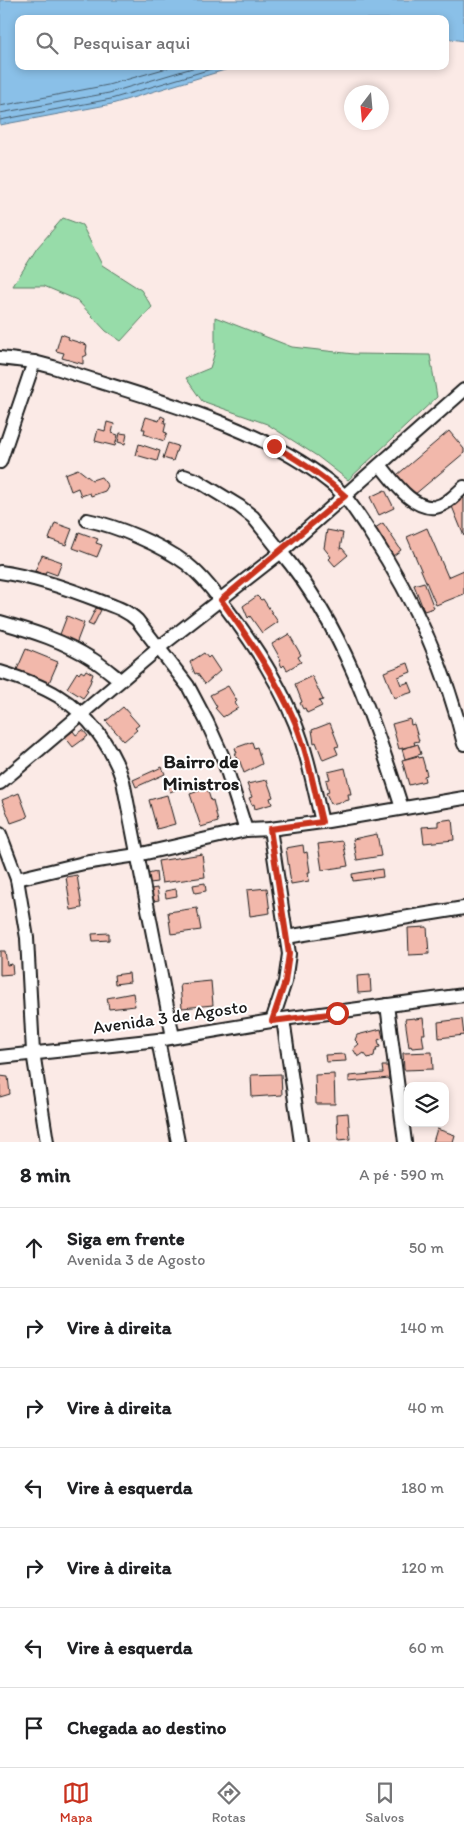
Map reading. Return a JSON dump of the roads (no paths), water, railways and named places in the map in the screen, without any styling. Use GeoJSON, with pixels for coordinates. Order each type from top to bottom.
{"type":"FeatureCollection","features":[{"type":"Feature","properties":{"kind":"street"},"geometry":{"type":"LineString","coordinates":[[0,358],[34,362],[168,404],[243,431],[296,458],[329,481],[345,496],[388,560],[415,610],[437,655],[464,744]]}},
{"type":"Feature","properties":{"kind":"street"},"geometry":{"type":"LineString","coordinates":[[0,462],[34,362]]}},
{"type":"Feature","properties":{"kind":"street"},"geometry":{"type":"LineString","coordinates":[[0,783],[158,648],[281,552],[464,390]]}},
{"type":"Feature","properties":{"kind":"street"},"geometry":{"type":"LineString","coordinates":[[380,465],[413,501],[425,506],[435,507],[443,504],[464,487]]}},
{"type":"Feature","properties":{"kind":"street"},"geometry":{"type":"LineString","coordinates":[[184,476],[190,477],[239,506],[253,517],[294,567],[320,606],[352,665],[369,707],[402,808]]}},
{"type":"Feature","properties":{"kind":"street"},"geometry":{"type":"LineString","coordinates":[[87,520],[107,524],[165,551],[186,564],[204,580],[221,600],[247,636],[273,678],[295,723],[310,770],[322,822]]}},
{"type":"Feature","properties":{"kind":"street"},"geometry":{"type":"LineString","coordinates":[[0,572],[32,577],[85,595],[131,614],[188,686],[222,755],[246,830]]}},
{"type":"Feature","properties":{"kind":"street"},"geometry":{"type":"LineString","coordinates":[[0,622],[33,631],[64,644],[92,659],[120,680]]}},
{"type":"Feature","properties":{"kind":"street"},"geometry":{"type":"LineString","coordinates":[[0,672],[45,689],[58,696],[81,714],[100,736],[119,769],[173,1037]]}},
{"type":"Feature","properties":{"kind":"street"},"geometry":{"type":"LineString","coordinates":[[17,879],[84,863],[137,855],[246,830],[270,829],[322,822],[464,798]]}},
{"type":"Feature","properties":{"kind":"street"},"geometry":{"type":"LineString","coordinates":[[270,829],[289,954],[288,968],[277,1020],[301,1142]]}},
{"type":"Feature","properties":{"kind":"street"},"geometry":{"type":"LineString","coordinates":[[0,834],[17,879],[27,938],[33,1052],[47,1142]]}},
{"type":"Feature","properties":{"kind":"street"},"geometry":{"type":"LineString","coordinates":[[286,937],[464,908]]}},
{"type":"Feature","properties":{"kind":"street","name":"Avenida 3 de Agosto"},"geometry":{"type":"LineString","coordinates":[[0,1057],[158,1040],[277,1020],[464,994]]}},
{"type":"Feature","properties":{"kind":"street"},"geometry":{"type":"LineString","coordinates":[[388,1005],[406,1142]]}},
{"type":"Feature","properties":{"kind":"street"},"geometry":{"type":"LineString","coordinates":[[158,1040],[178,1142]]}},
{"type":"Feature","properties":{"kind":"water"},"geometry":{"type":"Polygon","coordinates":[[[0,0],[464,0],[464,41],[449,39],[449,15],[15,15],[15,70],[225,70],[112,104],[0,125],[0,0]]]}},
{"type":"Feature","properties":{"kind":"district","name":"Bairro de Ministros"},"geometry":{"type":"Point","coordinates":[201,772]}}]}
